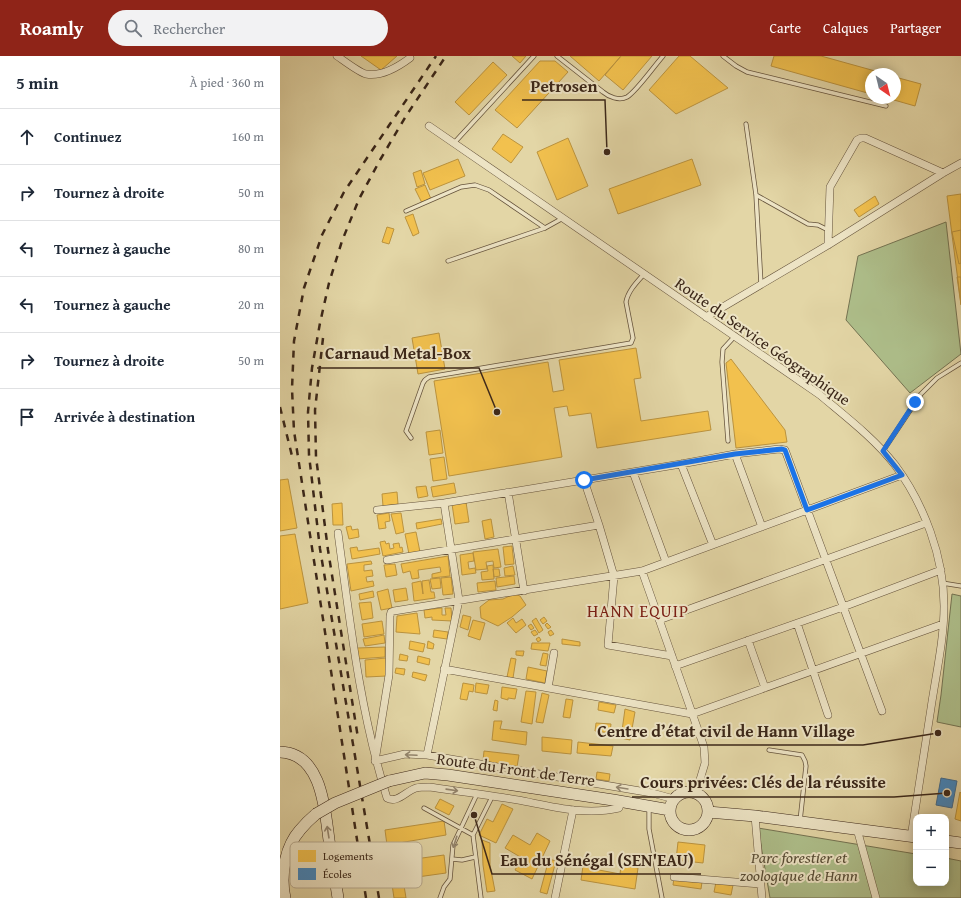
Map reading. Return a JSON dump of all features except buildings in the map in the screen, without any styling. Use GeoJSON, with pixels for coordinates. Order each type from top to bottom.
{"type":"FeatureCollection","features":[{"type":"Feature","properties":{"kind":"main road"},"geometry":{"type":"LineString","coordinates":[[280,752],[299,757],[310,767],[318,781],[323,798],[330,842]]}},
{"type":"Feature","properties":{"kind":"main road","name":"Route du Front de Terre"},"geometry":{"type":"LineString","coordinates":[[292,842],[299,830],[316,814],[335,803],[389,781],[425,773],[448,775],[621,801],[670,810]]}},
{"type":"Feature","properties":{"kind":"main road"},"geometry":{"type":"LineString","coordinates":[[684,792],[696,793],[705,801],[708,812],[707,817],[702,826],[698,829],[688,831],[678,828],[674,824],[670,815],[670,810],[674,799],[684,792]]}},
{"type":"Feature","properties":{"kind":"main road"},"geometry":{"type":"LineString","coordinates":[[708,812],[755,816],[913,837]]}},
{"type":"Feature","properties":{"kind":"main road"},"geometry":{"type":"LineString","coordinates":[[949,841],[961,843]]}},
{"type":"Feature","properties":{"kind":"main road","name":"Route du Front de Terre"},"geometry":{"type":"LineString","coordinates":[[285,898],[282,876],[284,861],[290,844]]}},
{"type":"Feature","properties":{"kind":"main road"},"geometry":{"type":"LineString","coordinates":[[336,888],[338,898]]}},
{"type":"Feature","properties":{"kind":"street"},"geometry":{"type":"LineString","coordinates":[[337,56],[365,74],[382,74],[400,66],[410,58]]}},
{"type":"Feature","properties":{"kind":"street","name":"Route du Service Géographique"},"geometry":{"type":"LineString","coordinates":[[429,126],[820,395],[870,437],[902,475],[911,488],[934,544],[941,570],[944,606],[939,656],[916,814]]}},
{"type":"Feature","properties":{"kind":"street"},"geometry":{"type":"LineString","coordinates":[[828,245],[830,187],[855,143],[861,138],[865,138],[943,173]]}},
{"type":"Feature","properties":{"kind":"street"},"geometry":{"type":"LineString","coordinates":[[706,317],[828,245],[961,163]]}},
{"type":"Feature","properties":{"kind":"street"},"geometry":{"type":"LineString","coordinates":[[377,510],[444,503],[735,454],[779,449],[785,450],[882,711]]}},
{"type":"Feature","properties":{"kind":"street"},"geometry":{"type":"LineString","coordinates":[[735,454],[762,527]]}},
{"type":"Feature","properties":{"kind":"street"},"geometry":{"type":"LineString","coordinates":[[681,464],[713,545]]}},
{"type":"Feature","properties":{"kind":"street"},"geometry":{"type":"LineString","coordinates":[[633,472],[666,562]]}},
{"type":"Feature","properties":{"kind":"street"},"geometry":{"type":"LineString","coordinates":[[375,761],[389,675],[390,616],[391,612],[394,610],[524,591],[642,571],[902,475]]}},
{"type":"Feature","properties":{"kind":"street"},"geometry":{"type":"LineString","coordinates":[[584,480],[614,576],[608,645],[672,656]]}},
{"type":"Feature","properties":{"kind":"street"},"geometry":{"type":"LineString","coordinates":[[508,492],[524,591]]}},
{"type":"Feature","properties":{"kind":"street"},"geometry":{"type":"LineString","coordinates":[[427,756],[459,600],[444,503]]}},
{"type":"Feature","properties":{"kind":"street"},"geometry":{"type":"LineString","coordinates":[[659,620],[926,523]]}},
{"type":"Feature","properties":{"kind":"street"},"geometry":{"type":"LineString","coordinates":[[387,560],[599,525]]}},
{"type":"Feature","properties":{"kind":"street"},"geometry":{"type":"LineString","coordinates":[[338,533],[355,660],[375,761],[387,798],[390,800],[395,800],[416,788],[429,787],[573,810],[611,810],[619,808],[621,801]]}},
{"type":"Feature","properties":{"kind":"street"},"geometry":{"type":"LineString","coordinates":[[675,666],[843,607],[941,570]]}},
{"type":"Feature","properties":{"kind":"street"},"geometry":{"type":"LineString","coordinates":[[642,571],[704,746],[705,763],[696,793]]}},
{"type":"Feature","properties":{"kind":"street"},"geometry":{"type":"LineString","coordinates":[[796,623],[828,715]]}},
{"type":"Feature","properties":{"kind":"street"},"geometry":{"type":"LineString","coordinates":[[444,669],[692,714],[943,624]]}},
{"type":"Feature","properties":{"kind":"street"},"geometry":{"type":"LineString","coordinates":[[748,640],[765,688]]}},
{"type":"Feature","properties":{"kind":"street"},"geometry":{"type":"LineString","coordinates":[[548,688],[554,653]]}},
{"type":"Feature","properties":{"kind":"street"},"geometry":{"type":"LineString","coordinates":[[375,761],[405,754],[427,756],[652,793],[674,799]]}},
{"type":"Feature","properties":{"kind":"street"},"geometry":{"type":"LineString","coordinates":[[649,806],[652,793]]}},
{"type":"Feature","properties":{"kind":"street"},"geometry":{"type":"LineString","coordinates":[[555,898],[573,810]]}},
{"type":"Feature","properties":{"kind":"street"},"geometry":{"type":"LineString","coordinates":[[755,816],[762,898]]}},
{"type":"Feature","properties":{"kind":"street"},"geometry":{"type":"LineString","coordinates":[[857,829],[876,898]]}},
{"type":"Feature","properties":{"kind":"street"},"geometry":{"type":"LineString","coordinates":[[674,877],[760,884]]}},
{"type":"Feature","properties":{"kind":"lane"},"geometry":{"type":"LineString","coordinates":[[454,143],[534,56]]}},
{"type":"Feature","properties":{"kind":"lane"},"geometry":{"type":"LineString","coordinates":[[557,56],[610,97],[619,99],[626,97],[634,90],[663,56]]}},
{"type":"Feature","properties":{"kind":"lane"},"geometry":{"type":"LineString","coordinates":[[723,56],[747,72],[886,106]]}},
{"type":"Feature","properties":{"kind":"lane"},"geometry":{"type":"LineString","coordinates":[[746,124],[756,195],[761,284]]}},
{"type":"Feature","properties":{"kind":"lane"},"geometry":{"type":"LineString","coordinates":[[406,211],[461,186],[475,185],[490,190],[545,228]]}},
{"type":"Feature","properties":{"kind":"lane"},"geometry":{"type":"LineString","coordinates":[[756,195],[808,224],[818,225],[828,230]]}},
{"type":"Feature","properties":{"kind":"lane"},"geometry":{"type":"LineString","coordinates":[[448,261],[545,228],[563,218]]}},
{"type":"Feature","properties":{"kind":"lane"},"geometry":{"type":"LineString","coordinates":[[411,438],[406,431],[423,383],[428,377],[631,343],[633,338],[626,302],[632,288],[644,274]]}},
{"type":"Feature","properties":{"kind":"lane"},"geometry":{"type":"LineString","coordinates":[[728,441],[722,362],[723,349],[735,336]]}},
{"type":"Feature","properties":{"kind":"lane"},"geometry":{"type":"LineString","coordinates":[[883,451],[921,394],[937,378],[961,363]]}},
{"type":"Feature","properties":{"kind":"lane"},"geometry":{"type":"LineString","coordinates":[[942,583],[961,586]]}},
{"type":"Feature","properties":{"kind":"lane"},"geometry":{"type":"LineString","coordinates":[[769,750],[802,755],[806,761],[800,822]]}},
{"type":"Feature","properties":{"kind":"lane"},"geometry":{"type":"LineString","coordinates":[[440,898],[444,887],[450,879],[453,845],[477,794]]}},
{"type":"Feature","properties":{"kind":"lane"},"geometry":{"type":"LineString","coordinates":[[481,898],[473,835],[492,796]]}},
{"type":"Feature","properties":{"kind":"lane"},"geometry":{"type":"LineString","coordinates":[[649,806],[649,828],[662,898]]}},
{"type":"Feature","properties":{"kind":"lane"},"geometry":{"type":"LineString","coordinates":[[424,808],[473,835]]}},
{"type":"Feature","properties":{"kind":"lane"},"geometry":{"type":"LineString","coordinates":[[452,859],[462,860],[475,857]]}},
{"type":"Feature","properties":{"kind":"green space"},"geometry":{"type":"Polygon","coordinates":[[[946,222],[961,354],[910,393],[846,320],[858,256],[946,222]]]}},
{"type":"Feature","properties":{"kind":"green space"},"geometry":{"type":"Polygon","coordinates":[[[952,594],[961,596],[961,727],[937,722],[952,594]]]}},
{"type":"Feature","properties":{"kind":"green space","name":"Parc forestier et zoologique de Hann"},"geometry":{"type":"Polygon","coordinates":[[[758,828],[913,854],[913,886],[949,886],[949,859],[961,861],[961,898],[770,898],[758,828]]]}},
{"type":"Feature","properties":{"kind":"railway"},"geometry":{"type":"LineString","coordinates":[[357,842],[294,431],[292,389],[294,341],[304,288],[322,235],[344,192],[436,56]]}},
{"type":"Feature","properties":{"kind":"railway"},"geometry":{"type":"LineString","coordinates":[[370,842],[320,549],[309,455],[308,412],[312,368],[329,283],[342,241],[359,199],[406,116],[446,56]]}},
{"type":"Feature","properties":{"kind":"railway"},"geometry":{"type":"LineString","coordinates":[[323,338],[315,410],[316,457],[328,550],[358,738]]}},
{"type":"Feature","properties":{"kind":"railway"},"geometry":{"type":"LineString","coordinates":[[280,407],[293,460]]}},
{"type":"Feature","properties":{"kind":"railway"},"geometry":{"type":"LineString","coordinates":[[364,888],[366,898]]}},
{"type":"Feature","properties":{"kind":"railway"},"geometry":{"type":"LineString","coordinates":[[377,888],[379,898]]}},
{"type":"Feature","properties":{"kind":"place","name":"Petrosen"},"geometry":{"type":"Point","coordinates":[607,152]}},
{"type":"Feature","properties":{"kind":"place","name":"Carnaud Metal-Box"},"geometry":{"type":"Point","coordinates":[497,412]}},
{"type":"Feature","properties":{"kind":"place","name":"Centre d’état civil de Hann Village"},"geometry":{"type":"Point","coordinates":[938,733]}},
{"type":"Feature","properties":{"kind":"place","name":"Cours privées: Clés de la réussite"},"geometry":{"type":"Point","coordinates":[947,793]}},
{"type":"Feature","properties":{"kind":"place","name":"Eau du Sénégal (SEN'EAU)"},"geometry":{"type":"Point","coordinates":[474,815]}},
{"type":"Feature","properties":{"kind":"district","name":"HANN EQUIP"},"geometry":{"type":"Point","coordinates":[638,610]}},
{"type":"Feature","properties":{"kind":"route"},"geometry":{"type":"LineString","coordinates":[[584,480],[735,454],[782,449],[785,450],[807,510],[902,475],[883,451],[915,402]]}}]}
